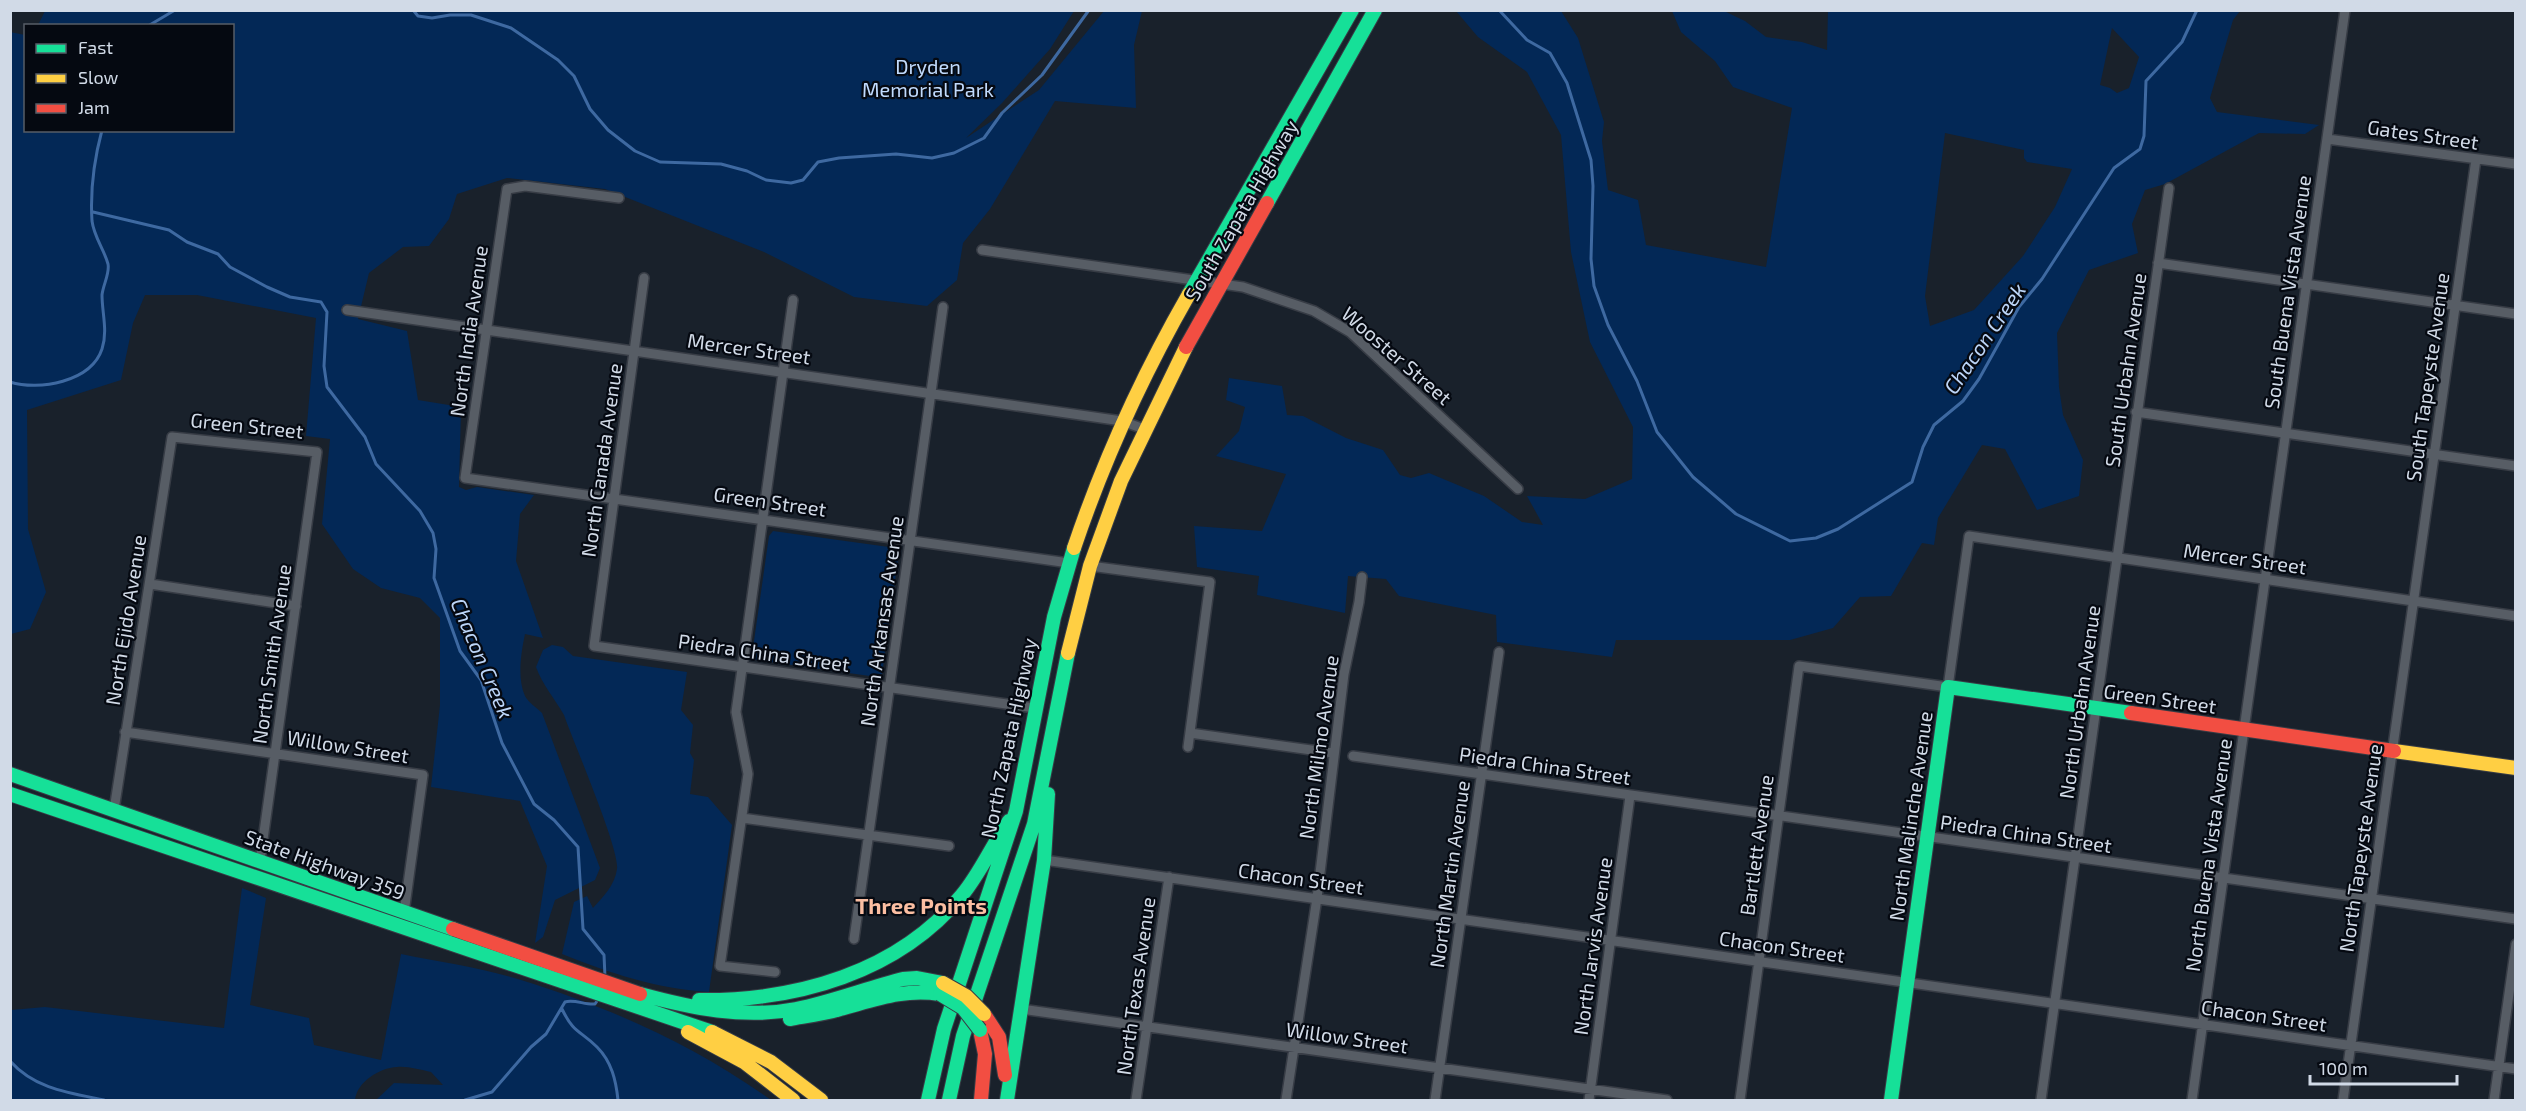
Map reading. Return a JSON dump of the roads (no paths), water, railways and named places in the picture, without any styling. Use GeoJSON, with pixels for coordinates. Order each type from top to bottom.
{"type":"FeatureCollection","features":[{"type":"Feature","properties":{"kind":"main road","name":"South Zapata Highway"},"geometry":{"type":"LineString","coordinates":[[1122,421],[1152,358],[1351,11]]}},
{"type":"Feature","properties":{"kind":"main road","name":"South Zapata Highway"},"geometry":{"type":"LineString","coordinates":[[1144,429],[1174,368],[1372,16]]}},
{"type":"Feature","properties":{"kind":"main road","name":"North Zapata Highway"},"geometry":{"type":"LineString","coordinates":[[928,1101],[944,1029],[1016,812],[1035,708],[1069,563],[1097,480],[1122,421]]}},
{"type":"Feature","properties":{"kind":"main road","name":"North Zapata Highway"},"geometry":{"type":"LineString","coordinates":[[949,1101],[963,1036],[1034,824],[1068,650],[1090,566],[1121,481],[1144,429]]}},
{"type":"Feature","properties":{"kind":"main road","name":"Green Street"},"geometry":{"type":"LineString","coordinates":[[1947,687],[2516,768]]}},
{"type":"Feature","properties":{"kind":"main road","name":"North Malinche Avenue"},"geometry":{"type":"LineString","coordinates":[[1891,1101],[1947,687]]}},
{"type":"Feature","properties":{"kind":"main road"},"geometry":{"type":"LineString","coordinates":[[1007,1100],[1044,860],[1051,737]]}},
{"type":"Feature","properties":{"kind":"main road","name":"State Highway 359"},"geometry":{"type":"LineString","coordinates":[[10,774],[525,955],[624,997]]}},
{"type":"Feature","properties":{"kind":"main road"},"geometry":{"type":"LineString","coordinates":[[10,792],[19,787],[177,839],[203,841]]}},
{"type":"Feature","properties":{"kind":"main road","name":"State Highway 359"},"geometry":{"type":"LineString","coordinates":[[10,792],[520,969],[624,997]]}},
{"type":"Feature","properties":{"kind":"main road"},"geometry":{"type":"LineString","coordinates":[[624,997],[752,999],[808,989],[845,977],[910,941],[956,903],[976,878],[998,836],[1016,812]]}},
{"type":"Feature","properties":{"kind":"main road"},"geometry":{"type":"LineString","coordinates":[[624,997],[681,1012],[733,1021],[759,1022],[826,1013],[902,991],[942,989],[966,996],[994,1026],[1003,1049],[1007,1100]]}},
{"type":"Feature","properties":{"kind":"main road"},"geometry":{"type":"LineString","coordinates":[[942,989],[963,1008],[980,1030],[985,1054],[981,1101]]}},
{"type":"Feature","properties":{"kind":"main road"},"geometry":{"type":"LineString","coordinates":[[624,997],[736,1055],[763,1073],[793,1101]]}},
{"type":"Feature","properties":{"kind":"main road"},"geometry":{"type":"LineString","coordinates":[[624,997],[745,1046],[786,1070],[821,1101]]}},
{"type":"Feature","properties":{"kind":"street","name":"South Buena Vista Avenue"},"geometry":{"type":"LineString","coordinates":[[2265,580],[2345,10]]}},
{"type":"Feature","properties":{"kind":"street","name":"Gates Street"},"geometry":{"type":"LineString","coordinates":[[2326,139],[2516,164]]}},
{"type":"Feature","properties":{"kind":"street","name":"South Tapeyste Avenue"},"geometry":{"type":"LineString","coordinates":[[2414,601],[2476,159]]}},
{"type":"Feature","properties":{"kind":"street","name":"North India Avenue"},"geometry":{"type":"LineString","coordinates":[[465,478],[507,189],[525,186],[619,198]]}},
{"type":"Feature","properties":{"kind":"street","name":"South Urbahn Avenue"},"geometry":{"type":"LineString","coordinates":[[2117,558],[2169,188]]}},
{"type":"Feature","properties":{"kind":"street","name":"Wooster Street"},"geometry":{"type":"LineString","coordinates":[[982,250],[1243,287],[1314,311],[1350,332],[1518,489]]}},
{"type":"Feature","properties":{"kind":"street"},"geometry":{"type":"LineString","coordinates":[[2158,263],[2516,314]]}},
{"type":"Feature","properties":{"kind":"street","name":"North Canada Avenue"},"geometry":{"type":"LineString","coordinates":[[594,646],[644,278]]}},
{"type":"Feature","properties":{"kind":"street"},"geometry":{"type":"LineString","coordinates":[[775,972],[720,966],[747,774],[736,712],[793,300]]}},
{"type":"Feature","properties":{"kind":"street","name":"North Arkansas Avenue"},"geometry":{"type":"LineString","coordinates":[[854,939],[943,308]]}},
{"type":"Feature","properties":{"kind":"street","name":"Mercer Street"},"geometry":{"type":"LineString","coordinates":[[347,310],[1122,421],[1144,429]]}},
{"type":"Feature","properties":{"kind":"street"},"geometry":{"type":"LineString","coordinates":[[2136,412],[2516,466]]}},
{"type":"Feature","properties":{"kind":"street","name":"Green Street"},"geometry":{"type":"LineString","coordinates":[[172,437],[317,452]]}},
{"type":"Feature","properties":{"kind":"street","name":"North Ejido Avenue"},"geometry":{"type":"LineString","coordinates":[[114,810],[172,437]]}},
{"type":"Feature","properties":{"kind":"street","name":"North Smith Avenue"},"geometry":{"type":"LineString","coordinates":[[260,861],[317,452]]}},
{"type":"Feature","properties":{"kind":"street","name":"Green Street"},"geometry":{"type":"LineString","coordinates":[[465,478],[1069,563]]}},
{"type":"Feature","properties":{"kind":"street","name":"Mercer Street"},"geometry":{"type":"LineString","coordinates":[[1969,536],[2516,616]]}},
{"type":"Feature","properties":{"kind":"street","name":"North Malinche Avenue"},"geometry":{"type":"LineString","coordinates":[[1947,687],[1969,536]]}},
{"type":"Feature","properties":{"kind":"street","name":"North Urbahn Avenue"},"geometry":{"type":"LineString","coordinates":[[2041,1101],[2117,558]]}},
{"type":"Feature","properties":{"kind":"street"},"geometry":{"type":"LineString","coordinates":[[1090,566],[1210,582],[1188,747]]}},
{"type":"Feature","properties":{"kind":"street","name":"North Milmo Avenue"},"geometry":{"type":"LineString","coordinates":[[1286,1101],[1317,898],[1333,753],[1362,577]]}},
{"type":"Feature","properties":{"kind":"street","name":"North Buena Vista Avenue"},"geometry":{"type":"LineString","coordinates":[[2192,1101],[2265,580]]}},
{"type":"Feature","properties":{"kind":"street"},"geometry":{"type":"LineString","coordinates":[[150,584],[296,606]]}},
{"type":"Feature","properties":{"kind":"street","name":"North Tapeyste Avenue"},"geometry":{"type":"LineString","coordinates":[[2343,1101],[2414,601]]}},
{"type":"Feature","properties":{"kind":"street","name":"Piedra China Street"},"geometry":{"type":"LineString","coordinates":[[594,646],[1035,708]]}},
{"type":"Feature","properties":{"kind":"street","name":"North Martin Avenue"},"geometry":{"type":"LineString","coordinates":[[1435,1101],[1499,652]]}},
{"type":"Feature","properties":{"kind":"street","name":"Green Street"},"geometry":{"type":"LineString","coordinates":[[1799,666],[1947,687]]}},
{"type":"Feature","properties":{"kind":"street","name":"Bartlett Avenue"},"geometry":{"type":"LineString","coordinates":[[1740,1101],[1799,666]]}},
{"type":"Feature","properties":{"kind":"street","name":"Willow Street"},"geometry":{"type":"LineString","coordinates":[[125,732],[423,775],[404,913]]}},
{"type":"Feature","properties":{"kind":"street"},"geometry":{"type":"LineString","coordinates":[[1190,733],[1333,753]]}},
{"type":"Feature","properties":{"kind":"street","name":"Piedra China Street"},"geometry":{"type":"LineString","coordinates":[[1353,756],[2516,919]]}},
{"type":"Feature","properties":{"kind":"street","name":"North Jarvis Avenue"},"geometry":{"type":"LineString","coordinates":[[1589,1101],[1630,796]]}},
{"type":"Feature","properties":{"kind":"street"},"geometry":{"type":"LineString","coordinates":[[742,818],[949,846]]}},
{"type":"Feature","properties":{"kind":"street","name":"Chacon Street"},"geometry":{"type":"LineString","coordinates":[[1044,860],[2516,1070]]}},
{"type":"Feature","properties":{"kind":"street","name":"North Texas Avenue"},"geometry":{"type":"LineString","coordinates":[[1136,1101],[1169,877]]}},
{"type":"Feature","properties":{"kind":"street"},"geometry":{"type":"LineString","coordinates":[[2494,1101],[2516,944]]}},
{"type":"Feature","properties":{"kind":"street","name":"Willow Street"},"geometry":{"type":"LineString","coordinates":[[1021,1009],[1668,1101]]}},
{"type":"Feature","properties":{"kind":"waterway","name":"Chacon Creek"},"geometry":{"type":"LineString","coordinates":[[151,24],[175,10]]}},
{"type":"Feature","properties":{"kind":"waterway","name":"Chacon Creek"},"geometry":{"type":"LineString","coordinates":[[413,10],[418,16],[432,18],[471,15],[511,28],[558,60],[574,76],[590,109],[608,130],[635,151],[660,162],[721,164],[747,171],[766,180],[791,183],[803,180],[818,162],[839,158],[896,154],[932,158],[954,153],[984,138],[1002,113],[1042,75],[1089,10]]}},
{"type":"Feature","properties":{"kind":"waterway","name":"Chacon Creek"},"geometry":{"type":"LineString","coordinates":[[1499,10],[1527,40],[1550,53],[1567,83],[1591,160],[1593,186],[1591,259],[1594,286],[1608,325],[1637,381],[1657,432],[1693,477],[1736,514],[1790,541],[1816,538],[1838,529],[1912,482],[1923,447],[1934,425],[1963,401],[1979,379],[2019,307],[2042,279],[2114,168],[2140,149],[2144,136],[2146,81],[2182,42],[2197,10]]}},
{"type":"Feature","properties":{"kind":"waterway"},"geometry":{"type":"LineString","coordinates":[[10,382],[35,385],[63,381],[87,369],[102,349],[105,329],[102,295],[108,264],[92,221],[93,175],[102,132]]}},
{"type":"Feature","properties":{"kind":"waterway","name":"Chacon Creek"},"geometry":{"type":"LineString","coordinates":[[93,212],[169,230],[187,242],[218,254],[230,267],[267,287],[290,297],[321,302],[327,312],[324,366],[327,387],[365,437],[376,464],[420,511],[433,533],[436,549],[434,578],[460,651],[481,680],[502,743],[534,804],[554,820],[578,847],[583,929],[604,955],[605,977]]}},
{"type":"Feature","properties":{"kind":"waterway","name":"Chacon Creek"},"geometry":{"type":"LineString","coordinates":[[465,1100],[492,1092],[531,1047],[546,1034],[565,1002],[595,1004],[599,998]]}},
{"type":"Feature","properties":{"kind":"waterway"},"geometry":{"type":"LineString","coordinates":[[562,1009],[574,1028],[597,1047],[610,1065],[618,1100]]}},
{"type":"Feature","properties":{"kind":"waterway","name":"Chacon Creek"},"geometry":{"type":"LineString","coordinates":[[10,1061],[30,1078],[42,1084],[65,1092],[104,1100]]}},
{"type":"Feature","properties":{"kind":"district","name":"Three Points"},"geometry":{"type":"Point","coordinates":[921,905]}},
{"type":"Feature","properties":{"kind":"park label","name":"Dryden Memorial Park"},"geometry":{"type":"Point","coordinates":[928,78]}}]}
